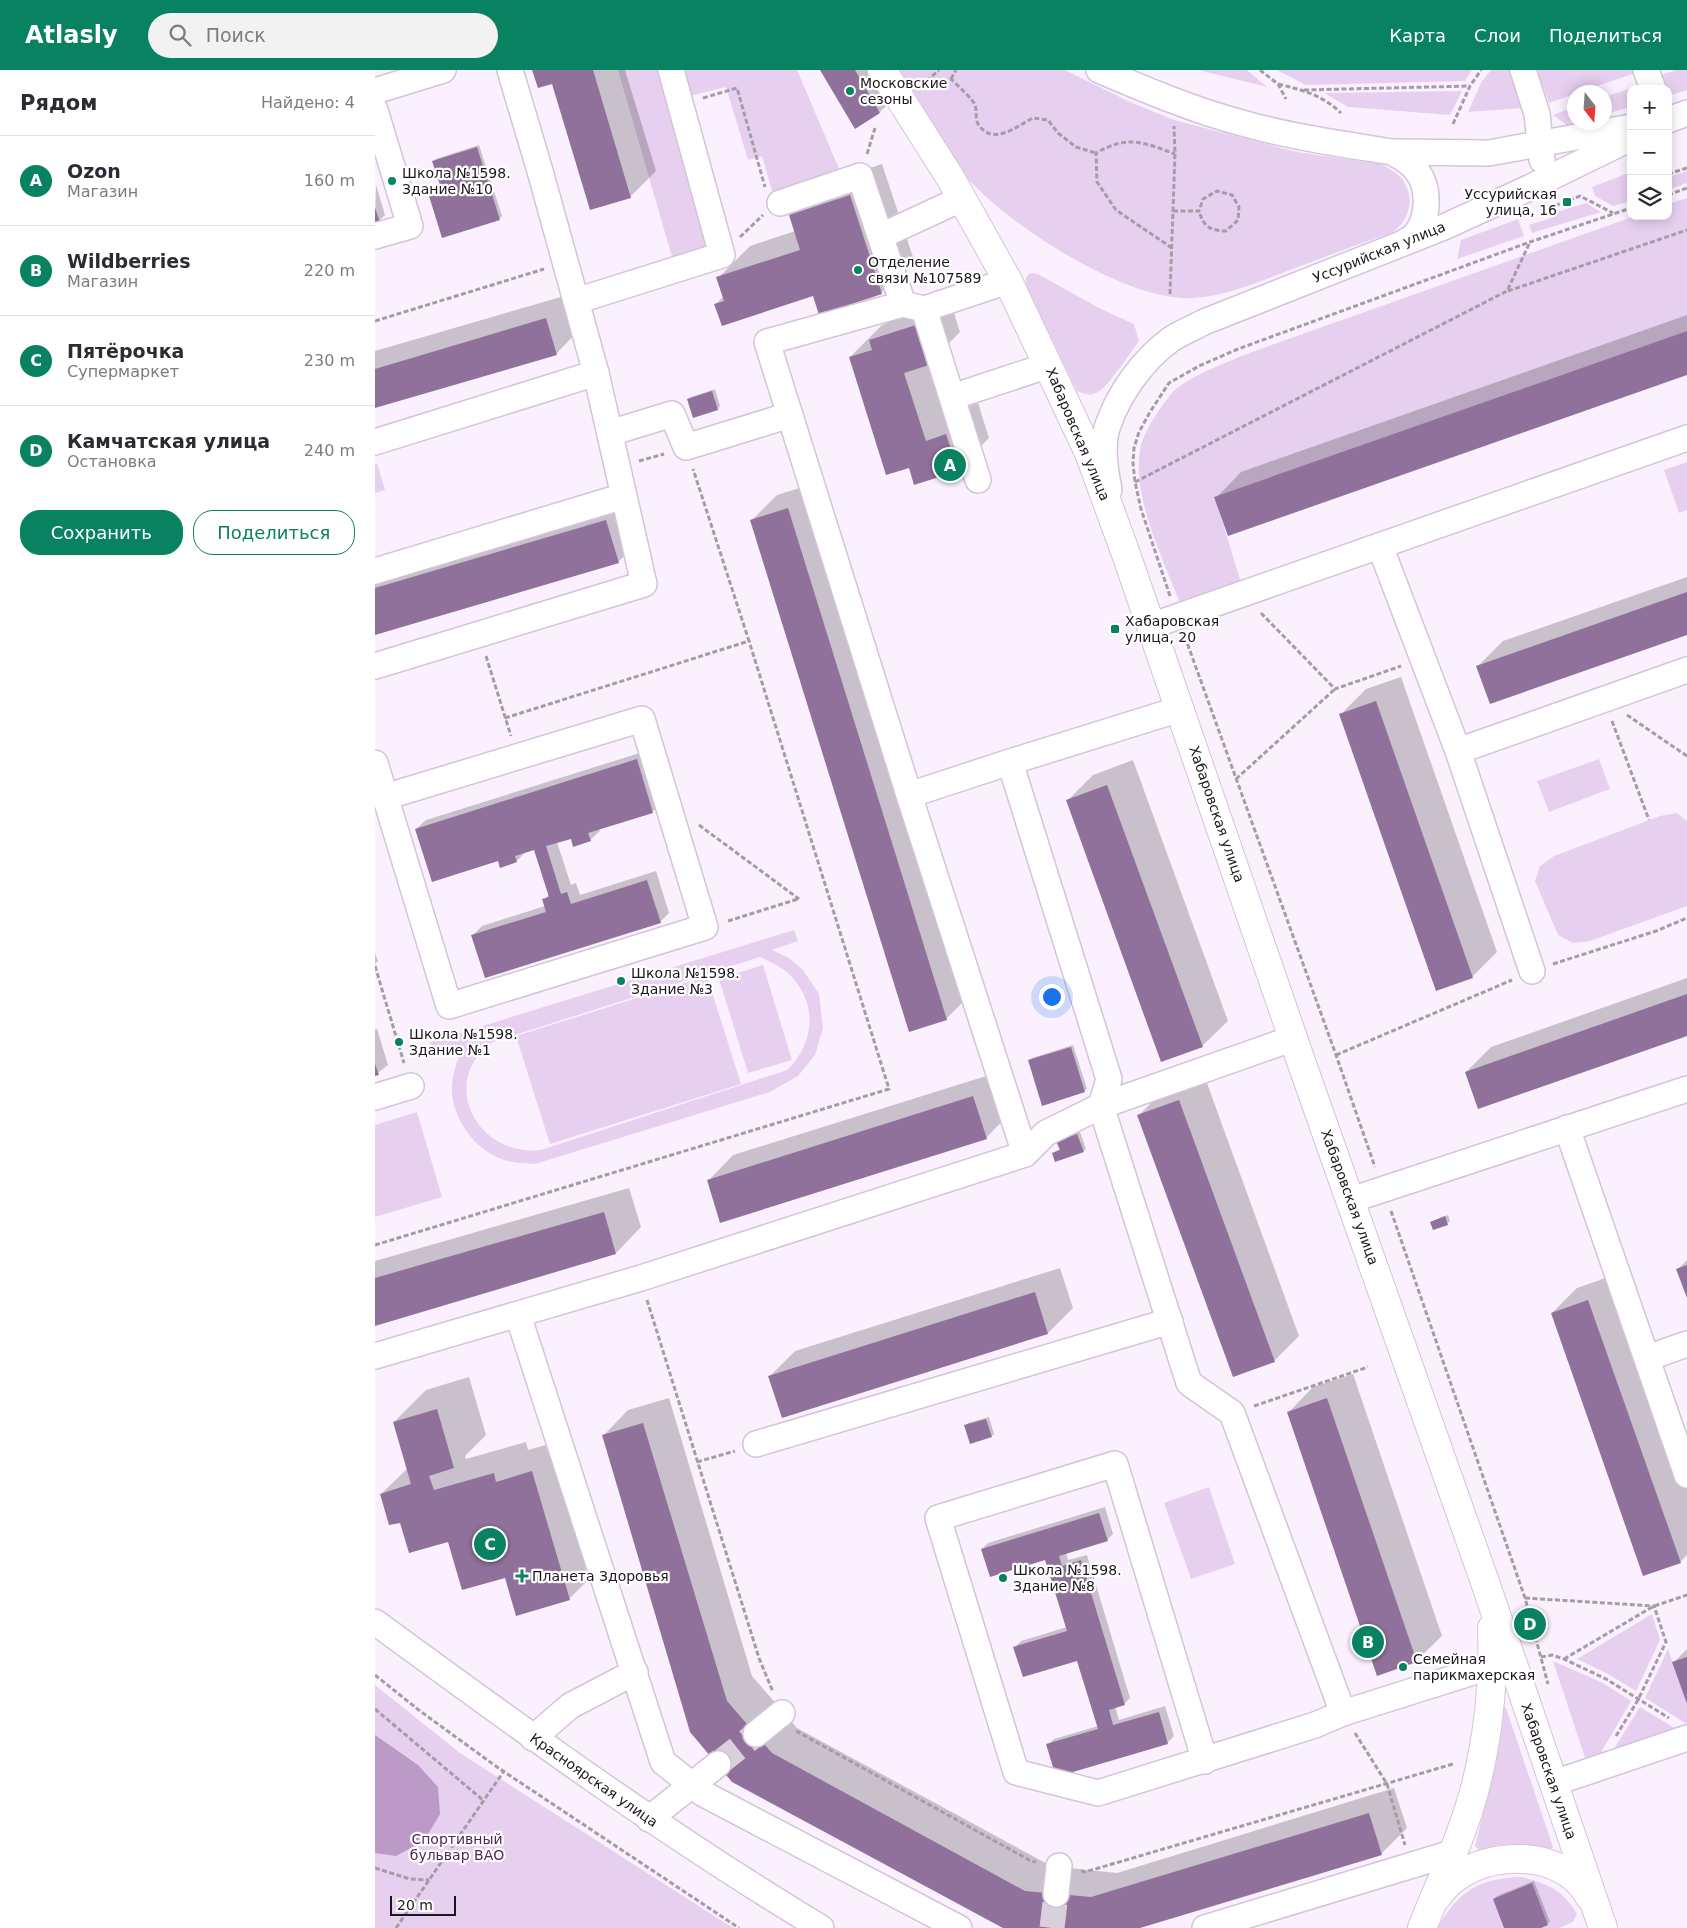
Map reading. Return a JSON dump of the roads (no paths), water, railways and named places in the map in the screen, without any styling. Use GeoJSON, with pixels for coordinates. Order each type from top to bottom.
{"type":"FeatureCollection","features":[{"type":"Feature","properties":{"kind":"main road","name":"Хабаровская улица"},"geometry":{"type":"LineString","coordinates":[[883,71],[961,199],[1008,281],[1089,453],[1486,1585],[1600,1919]]}},
{"type":"Feature","properties":{"kind":"main road","name":"Хабаровская улица"},"geometry":{"type":"LineString","coordinates":[[1426,1918],[1474,1793],[1482,1759],[1488,1722],[1492,1666],[1492,1618],[1486,1585]]}},
{"type":"Feature","properties":{"kind":"main road"},"geometry":{"type":"LineString","coordinates":[[1426,1918],[1441,1889],[1457,1875],[1479,1864],[1520,1858],[1545,1862],[1567,1873],[1586,1890],[1600,1919]]}},
{"type":"Feature","properties":{"kind":"street"},"geometry":{"type":"LineString","coordinates":[[375,91],[443,70]]}},
{"type":"Feature","properties":{"kind":"street"},"geometry":{"type":"LineString","coordinates":[[375,666],[480,634],[634,596],[645,584],[610,433],[576,301],[510,70]]}},
{"type":"Feature","properties":{"kind":"street"},"geometry":{"type":"LineString","coordinates":[[576,301],[722,255],[671,70]]}},
{"type":"Feature","properties":{"kind":"street"},"geometry":{"type":"LineString","coordinates":[[1099,70],[1146,79],[1185,106],[1242,124],[1300,137],[1392,152],[1489,153],[1627,128]]}},
{"type":"Feature","properties":{"kind":"street"},"geometry":{"type":"LineString","coordinates":[[1523,70],[1537,114],[1542,143],[1543,167],[1531,187]]}},
{"type":"Feature","properties":{"kind":"street"},"geometry":{"type":"LineString","coordinates":[[1645,70],[1651,85]]}},
{"type":"Feature","properties":{"kind":"street"},"geometry":{"type":"LineString","coordinates":[[375,110],[410,226],[375,236]]}},
{"type":"Feature","properties":{"kind":"street"},"geometry":{"type":"LineString","coordinates":[[1672,119],[1687,113]]}},
{"type":"Feature","properties":{"kind":"street","name":"Уссурийская улица"},"geometry":{"type":"LineString","coordinates":[[1113,517],[1104,453],[1108,426],[1118,402],[1134,377],[1151,356],[1171,339],[1204,322],[1401,245],[1531,187],[1627,140]]}},
{"type":"Feature","properties":{"kind":"street"},"geometry":{"type":"LineString","coordinates":[[1392,152],[1405,159],[1418,171],[1425,188],[1424,221],[1415,235],[1401,245]]}},
{"type":"Feature","properties":{"kind":"street"},"geometry":{"type":"LineString","coordinates":[[776,205],[860,176],[881,236],[952,398],[978,480]]}},
{"type":"Feature","properties":{"kind":"street"},"geometry":{"type":"LineString","coordinates":[[881,236],[961,199]]}},
{"type":"Feature","properties":{"kind":"street"},"geometry":{"type":"LineString","coordinates":[[1008,281],[767,342],[909,795],[1025,1154]]}},
{"type":"Feature","properties":{"kind":"street"},"geometry":{"type":"LineString","coordinates":[[952,398],[1049,366]]}},
{"type":"Feature","properties":{"kind":"street"},"geometry":{"type":"LineString","coordinates":[[375,442],[595,374]]}},
{"type":"Feature","properties":{"kind":"street"},"geometry":{"type":"LineString","coordinates":[[610,433],[671,414],[686,447],[790,415]]}},
{"type":"Feature","properties":{"kind":"street"},"geometry":{"type":"LineString","coordinates":[[1151,626],[1687,438]]}},
{"type":"Feature","properties":{"kind":"street"},"geometry":{"type":"LineString","coordinates":[[375,570],[624,496]]}},
{"type":"Feature","properties":{"kind":"street"},"geometry":{"type":"LineString","coordinates":[[1380,546],[1458,751],[1532,971]]}},
{"type":"Feature","properties":{"kind":"street"},"geometry":{"type":"LineString","coordinates":[[1458,751],[1687,670]]}},
{"type":"Feature","properties":{"kind":"street"},"geometry":{"type":"LineString","coordinates":[[909,795],[1180,709]]}},
{"type":"Feature","properties":{"kind":"street"},"geometry":{"type":"LineString","coordinates":[[375,763],[385,797],[449,1006],[705,927],[641,719],[385,797]]}},
{"type":"Feature","properties":{"kind":"street"},"geometry":{"type":"LineString","coordinates":[[1010,762],[1109,1079],[1101,1106],[1189,1383],[1232,1413],[1343,1713]]}},
{"type":"Feature","properties":{"kind":"street"},"geometry":{"type":"LineString","coordinates":[[375,1356],[641,1278],[1025,1154],[1046,1133],[1101,1106],[1293,1038]]}},
{"type":"Feature","properties":{"kind":"street"},"geometry":{"type":"LineString","coordinates":[[375,1097],[411,1086]]}},
{"type":"Feature","properties":{"kind":"street"},"geometry":{"type":"LineString","coordinates":[[1351,1200],[1687,1089]]}},
{"type":"Feature","properties":{"kind":"street"},"geometry":{"type":"LineString","coordinates":[[1567,1128],[1687,1475]]}},
{"type":"Feature","properties":{"kind":"street"},"geometry":{"type":"LineString","coordinates":[[518,1315],[663,1762],[702,1793],[959,1928]]}},
{"type":"Feature","properties":{"kind":"street"},"geometry":{"type":"LineString","coordinates":[[756,1444],[1170,1321]]}},
{"type":"Feature","properties":{"kind":"street"},"geometry":{"type":"LineString","coordinates":[[1647,1358],[1687,1344]]}},
{"type":"Feature","properties":{"kind":"street"},"geometry":{"type":"LineString","coordinates":[[1205,1761],[1115,1464],[938,1518],[1016,1772],[1098,1794],[1205,1761],[1315,1725],[1343,1713],[1492,1666]]}},
{"type":"Feature","properties":{"kind":"street","name":"Красноярская улица"},"geometry":{"type":"LineString","coordinates":[[375,1622],[533,1738],[649,1819],[821,1928]]}},
{"type":"Feature","properties":{"kind":"street"},"geometry":{"type":"LineString","coordinates":[[533,1738],[569,1706],[601,1684],[635,1672]]}},
{"type":"Feature","properties":{"kind":"street"},"geometry":{"type":"LineString","coordinates":[[755,1734],[782,1713]]}},
{"type":"Feature","properties":{"kind":"street"},"geometry":{"type":"LineString","coordinates":[[1554,1783],[1687,1738]]}},
{"type":"Feature","properties":{"kind":"street"},"geometry":{"type":"LineString","coordinates":[[649,1819],[717,1764]]}},
{"type":"Feature","properties":{"kind":"street"},"geometry":{"type":"LineString","coordinates":[[1205,1928],[1452,1853]]}},
{"type":"Feature","properties":{"kind":"street"},"geometry":{"type":"LineString","coordinates":[[1056,1894],[1059,1866]]}},
{"type":"Feature","properties":{"kind":"tunnel"},"geometry":{"type":"LineString","coordinates":[[718,1764],[756,1734]]}},
{"type":"Feature","properties":{"kind":"tunnel"},"geometry":{"type":"LineString","coordinates":[[1052,1928],[1056,1894]]}},
{"type":"Feature","properties":{"kind":"place","name":"Московские сезоны"},"geometry":{"type":"Point","coordinates":[850,91]}},
{"type":"Feature","properties":{"kind":"place","name":"Школа №1598. Здание №10"},"geometry":{"type":"Point","coordinates":[392,181]}},
{"type":"Feature","properties":{"kind":"place","name":"Уссурийская улица, 16"},"geometry":{"type":"Point","coordinates":[1567,202]}},
{"type":"Feature","properties":{"kind":"place","name":"Отделение связи №107589"},"geometry":{"type":"Point","coordinates":[858,270]}},
{"type":"Feature","properties":{"kind":"place","name":"Ozon"},"geometry":{"type":"Point","coordinates":[950,465]}},
{"type":"Feature","properties":{"kind":"place","name":"Хабаровская улица, 20"},"geometry":{"type":"Point","coordinates":[1115,629]}},
{"type":"Feature","properties":{"kind":"place","name":"Школа №1598. Здание №3"},"geometry":{"type":"Point","coordinates":[621,981]}},
{"type":"Feature","properties":{"kind":"place","name":"Школа №1598. Здание №1"},"geometry":{"type":"Point","coordinates":[399,1042]}},
{"type":"Feature","properties":{"kind":"place","name":"Пятёрочка"},"geometry":{"type":"Point","coordinates":[490,1544]}},
{"type":"Feature","properties":{"kind":"place","name":"Планета Здоровья"},"geometry":{"type":"Point","coordinates":[522,1576]}},
{"type":"Feature","properties":{"kind":"place","name":"Школа №1598. Здание №8"},"geometry":{"type":"Point","coordinates":[1003,1578]}},
{"type":"Feature","properties":{"kind":"place","name":"Камчатская улица"},"geometry":{"type":"Point","coordinates":[1530,1624]}},
{"type":"Feature","properties":{"kind":"place","name":"Wildberries"},"geometry":{"type":"Point","coordinates":[1368,1642]}},
{"type":"Feature","properties":{"kind":"place","name":"Семейная парикмахерская"},"geometry":{"type":"Point","coordinates":[1403,1667]}},
{"type":"Feature","properties":{"kind":"park label","name":"Спортивный бульвар ВАО"},"geometry":{"type":"Point","coordinates":[457,1848]}}]}
